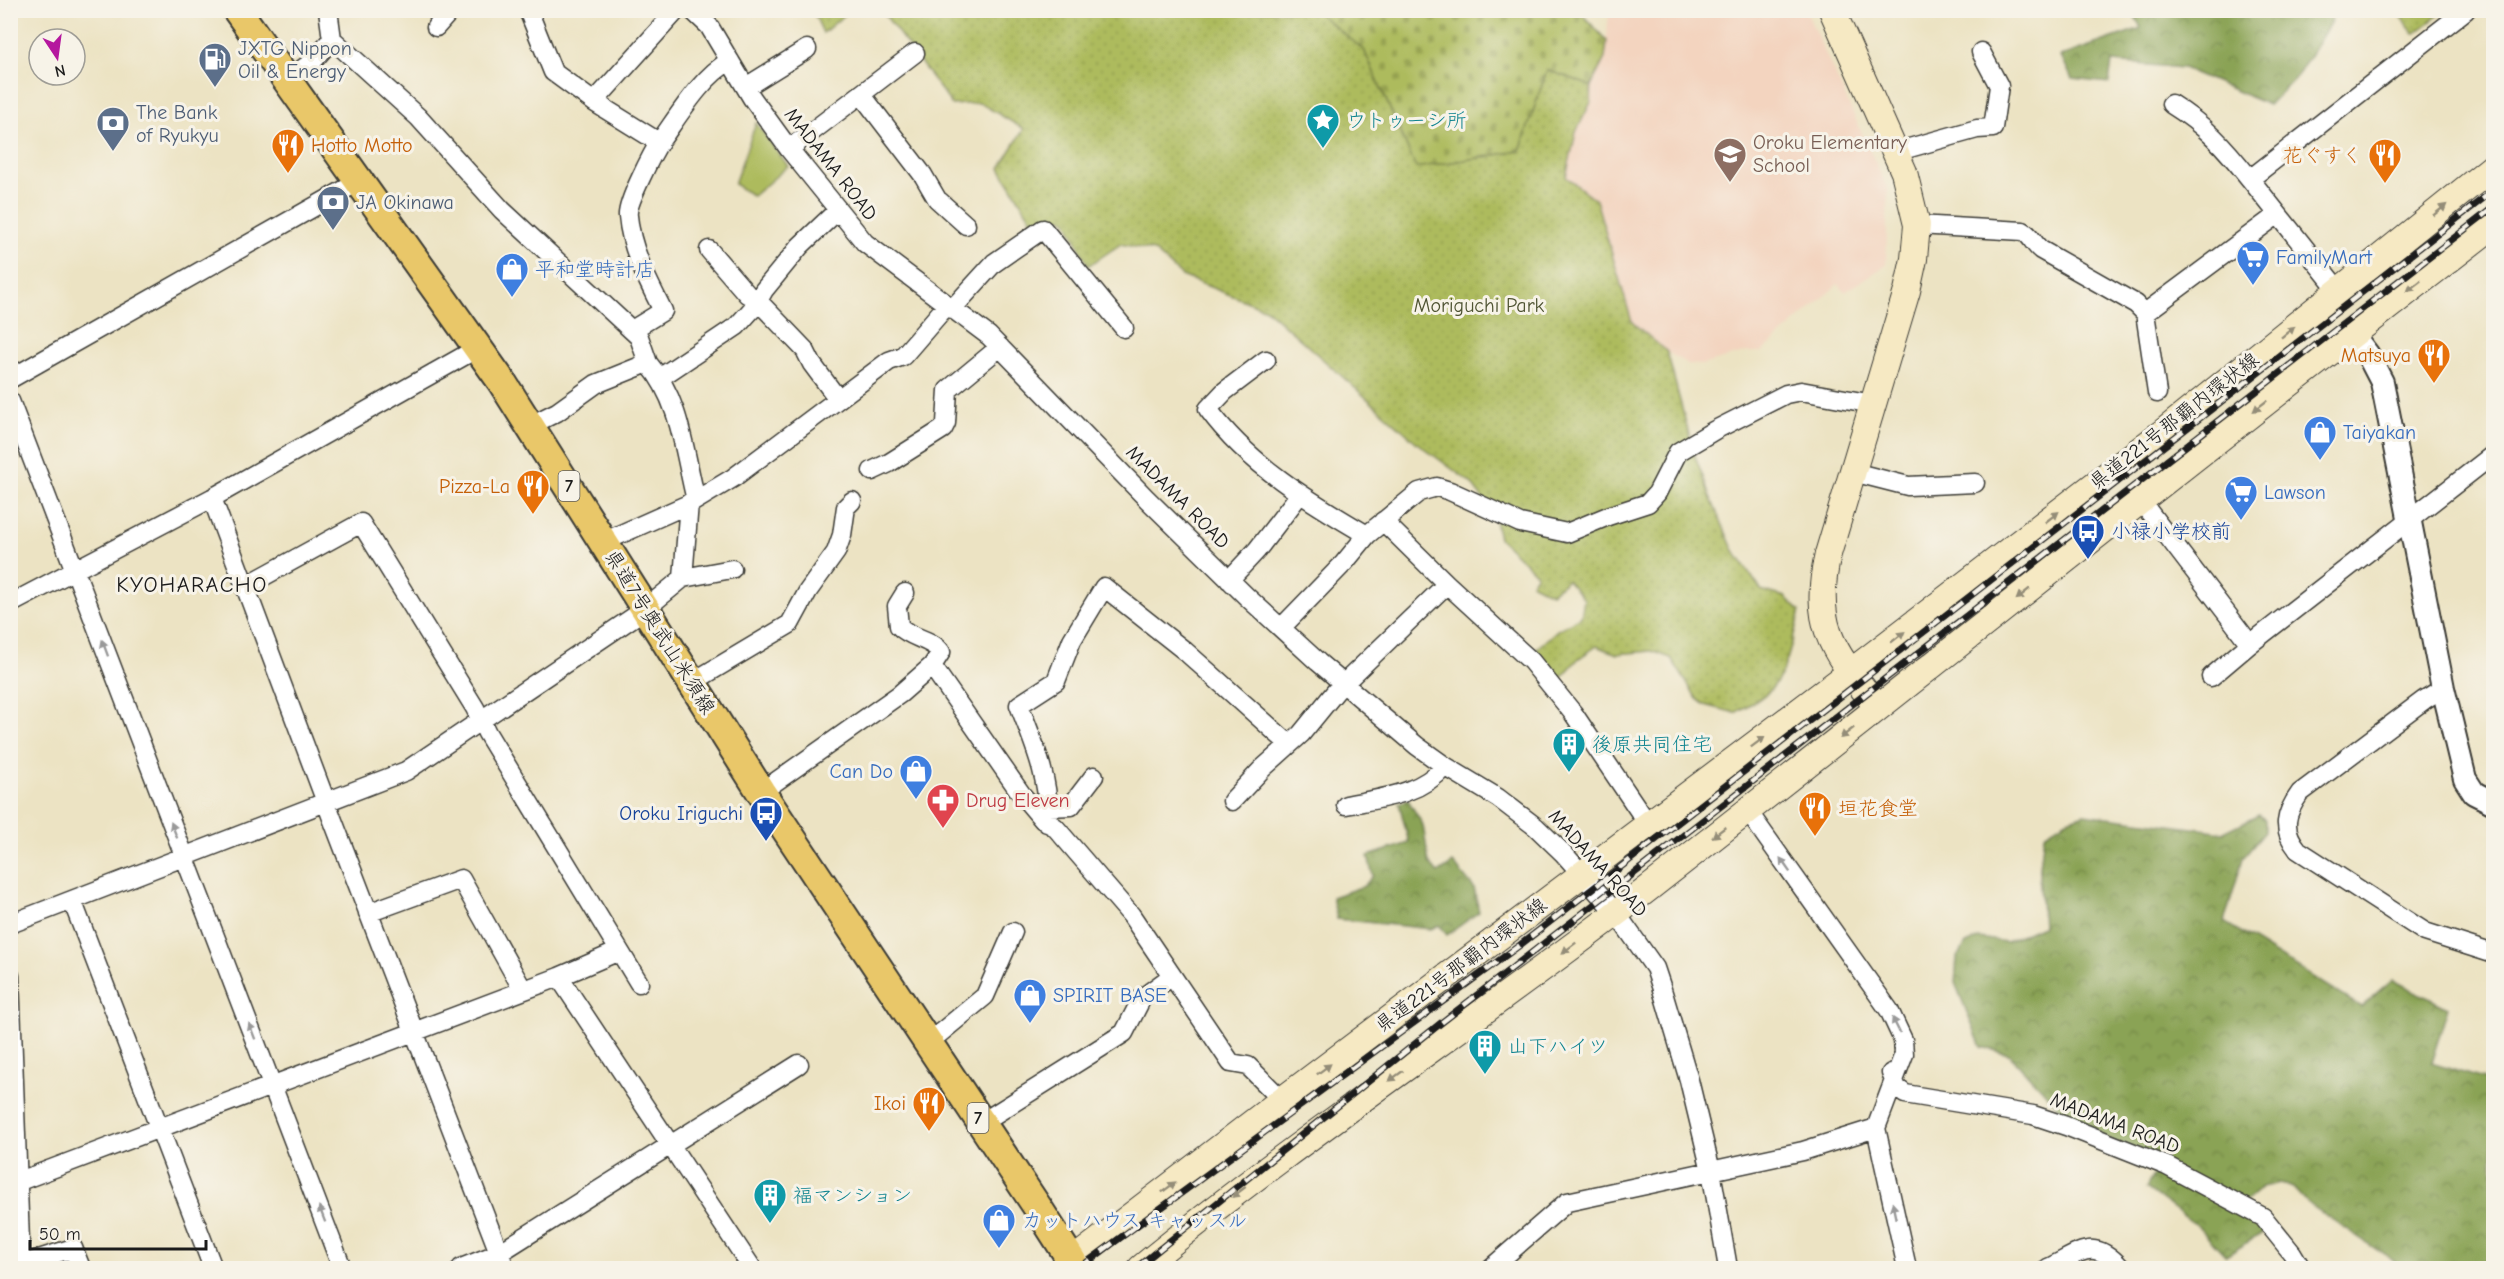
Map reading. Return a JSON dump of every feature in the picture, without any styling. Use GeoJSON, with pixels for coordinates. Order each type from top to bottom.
{"type":"FeatureCollection","features":[{"type":"Feature","properties":{"kind":"main road","name":"県道7号奥武山米須線"},"geometry":{"type":"LineString","coordinates":[[237,10],[531,425],[644,610],[761,792],[981,1123],[1073,1267]]}},
{"type":"Feature","properties":{"kind":"main road"},"geometry":{"type":"LineString","coordinates":[[1832,10],[1895,152],[1910,192],[1917,225],[1912,275],[1828,554],[1822,582],[1826,630],[1835,649],[1878,708]]}},
{"type":"Feature","properties":{"kind":"main road","name":"県道221号那覇内環状線"},"geometry":{"type":"LineString","coordinates":[[1073,1267],[1282,1100],[1851,672],[2163,432],[2493,166]]}},
{"type":"Feature","properties":{"kind":"main road","name":"県道221号那覇内環状線"},"geometry":{"type":"LineString","coordinates":[[1141,1269],[1284,1158],[1616,913],[2493,225]]}},
{"type":"Feature","properties":{"kind":"street"},"geometry":{"type":"LineString","coordinates":[[328,10],[332,39],[418,117],[502,210],[639,336],[648,363],[661,377],[677,419],[692,501],[683,578]]}},
{"type":"Feature","properties":{"kind":"street"},"geometry":{"type":"LineString","coordinates":[[436,27],[451,10]]}},
{"type":"Feature","properties":{"kind":"street"},"geometry":{"type":"LineString","coordinates":[[594,102],[677,10]]}},
{"type":"Feature","properties":{"kind":"street"},"geometry":{"type":"LineString","coordinates":[[2250,179],[2466,10]]}},
{"type":"Feature","properties":{"kind":"street"},"geometry":{"type":"LineString","coordinates":[[532,12],[542,48],[553,72],[594,102],[652,138],[661,140]]}},
{"type":"Feature","properties":{"kind":"street","name":"MADAMA ROAD"},"geometry":{"type":"LineString","coordinates":[[699,13],[789,149],[837,211],[866,243],[989,336],[1153,505],[1281,628],[1343,685],[1445,766],[1517,811],[1554,843],[1616,913],[1655,968],[1661,986],[1689,1080],[1711,1171],[1728,1269]]}},
{"type":"Feature","properties":{"kind":"street"},"geometry":{"type":"LineString","coordinates":[[286,81],[312,62],[332,39]]}},
{"type":"Feature","properties":{"kind":"street"},"geometry":{"type":"LineString","coordinates":[[746,87],[807,49]]}},
{"type":"Feature","properties":{"kind":"street"},"geometry":{"type":"LineString","coordinates":[[1895,152],[1977,129],[1993,128],[1999,86],[1981,52]]}},
{"type":"Feature","properties":{"kind":"street"},"geometry":{"type":"LineString","coordinates":[[789,149],[915,53]]}},
{"type":"Feature","properties":{"kind":"street"},"geometry":{"type":"LineString","coordinates":[[632,330],[663,311],[639,263],[627,214],[637,187],[661,140],[693,96],[723,65],[730,61]]}},
{"type":"Feature","properties":{"kind":"street"},"geometry":{"type":"LineString","coordinates":[[861,94],[923,175],[937,199],[966,225]]}},
{"type":"Feature","properties":{"kind":"street"},"geometry":{"type":"LineString","coordinates":[[2171,104],[2195,119],[2219,140],[2339,291]]}},
{"type":"Feature","properties":{"kind":"street"},"geometry":{"type":"LineString","coordinates":[[10,379],[358,182]]}},
{"type":"Feature","properties":{"kind":"street"},"geometry":{"type":"LineString","coordinates":[[661,377],[737,326],[800,246],[837,211]]}},
{"type":"Feature","properties":{"kind":"street"},"geometry":{"type":"LineString","coordinates":[[2145,313],[2277,215]]}},
{"type":"Feature","properties":{"kind":"street"},"geometry":{"type":"LineString","coordinates":[[1917,225],[2023,231],[2030,235],[2035,245],[2136,304],[2145,313],[2157,393]]}},
{"type":"Feature","properties":{"kind":"street"},"geometry":{"type":"LineString","coordinates":[[603,542],[692,501],[733,478],[889,362],[903,356],[994,263],[1042,229],[1124,328]]}},
{"type":"Feature","properties":{"kind":"street"},"geometry":{"type":"LineString","coordinates":[[709,250],[747,294],[757,300],[805,350],[812,364],[838,399]]}},
{"type":"Feature","properties":{"kind":"street"},"geometry":{"type":"LineString","coordinates":[[2352,334],[2368,355],[2382,382],[2443,688],[2465,779],[2474,793],[2493,803]]}},
{"type":"Feature","properties":{"kind":"street"},"geometry":{"type":"LineString","coordinates":[[872,471],[890,463],[943,429],[946,423],[948,390],[1000,347]]}},
{"type":"Feature","properties":{"kind":"street"},"geometry":{"type":"LineString","coordinates":[[10,603],[212,498],[478,348]]}},
{"type":"Feature","properties":{"kind":"street"},"geometry":{"type":"LineString","coordinates":[[1266,360],[1225,391],[1208,409],[1237,443],[1300,494],[1368,535]]}},
{"type":"Feature","properties":{"kind":"street"},"geometry":{"type":"LineString","coordinates":[[531,425],[557,412],[596,384],[648,363]]}},
{"type":"Feature","properties":{"kind":"street"},"geometry":{"type":"LineString","coordinates":[[1281,628],[1368,535],[1419,492],[1428,488],[1437,487],[1450,491],[1520,523],[1568,533],[1608,516],[1648,503],[1657,493],[1678,452],[1715,430],[1786,394],[1801,391],[1873,404]]}},
{"type":"Feature","properties":{"kind":"street"},"geometry":{"type":"LineString","coordinates":[[10,401],[342,1269]]}},
{"type":"Feature","properties":{"kind":"street"},"geometry":{"type":"LineString","coordinates":[[2211,677],[2493,454]]}},
{"type":"Feature","properties":{"kind":"street"},"geometry":{"type":"LineString","coordinates":[[1853,472],[1908,486],[1976,483]]}},
{"type":"Feature","properties":{"kind":"street"},"geometry":{"type":"LineString","coordinates":[[1229,580],[1257,550],[1300,494]]}},
{"type":"Feature","properties":{"kind":"street"},"geometry":{"type":"LineString","coordinates":[[212,498],[502,1261]]}},
{"type":"Feature","properties":{"kind":"street"},"geometry":{"type":"LineString","coordinates":[[2140,500],[2250,644]]}},
{"type":"Feature","properties":{"kind":"street"},"geometry":{"type":"LineString","coordinates":[[691,683],[790,624],[808,591],[836,552],[842,535],[846,507],[852,501]]}},
{"type":"Feature","properties":{"kind":"street"},"geometry":{"type":"LineString","coordinates":[[1383,521],[1531,661],[1573,714],[1648,824]]}},
{"type":"Feature","properties":{"kind":"street"},"geometry":{"type":"LineString","coordinates":[[244,587],[361,523],[639,983]]}},
{"type":"Feature","properties":{"kind":"street"},"geometry":{"type":"LineString","coordinates":[[10,924],[406,771],[644,610],[683,578],[732,569]]}},
{"type":"Feature","properties":{"kind":"street"},"geometry":{"type":"LineString","coordinates":[[1232,801],[1301,734],[1343,685],[1447,584]]}},
{"type":"Feature","properties":{"kind":"street"},"geometry":{"type":"LineString","coordinates":[[1282,1100],[1248,1066],[1231,1063],[1131,915],[1055,827],[1048,815],[1037,754],[1019,705],[1056,681],[1072,640],[1104,587],[1185,651],[1289,744]]}},
{"type":"Feature","properties":{"kind":"street"},"geometry":{"type":"LineString","coordinates":[[761,792],[900,694],[932,666],[941,652],[936,646],[912,637],[899,626],[897,606],[905,593]]}},
{"type":"Feature","properties":{"kind":"street"},"geometry":{"type":"LineString","coordinates":[[932,666],[1022,795],[1048,815]]}},
{"type":"Feature","properties":{"kind":"street"},"geometry":{"type":"LineString","coordinates":[[2443,688],[2300,793],[2286,814],[2288,829],[2291,841],[2298,850],[2426,932],[2493,954]]}},
{"type":"Feature","properties":{"kind":"street"},"geometry":{"type":"LineString","coordinates":[[1346,806],[1404,793],[1429,781],[1445,766]]}},
{"type":"Feature","properties":{"kind":"street"},"geometry":{"type":"LineString","coordinates":[[1048,815],[1071,806],[1094,776]]}},
{"type":"Feature","properties":{"kind":"street"},"geometry":{"type":"LineString","coordinates":[[1747,810],[1889,1010],[1899,1028],[1904,1054],[1892,1077],[1876,1128],[1906,1269]]}},
{"type":"Feature","properties":{"kind":"street"},"geometry":{"type":"LineString","coordinates":[[368,913],[461,879],[523,990]]}},
{"type":"Feature","properties":{"kind":"street"},"geometry":{"type":"LineString","coordinates":[[72,900],[213,1269]]}},
{"type":"Feature","properties":{"kind":"street"},"geometry":{"type":"LineString","coordinates":[[928,1043],[986,996],[1013,932]]}},
{"type":"Feature","properties":{"kind":"street"},"geometry":{"type":"LineString","coordinates":[[17,1182],[559,977],[619,951]]}},
{"type":"Feature","properties":{"kind":"street"},"geometry":{"type":"LineString","coordinates":[[10,976],[20,1267],[73,1248],[81,1269]]}},
{"type":"Feature","properties":{"kind":"street"},"geometry":{"type":"LineString","coordinates":[[981,1123],[1124,1033],[1142,998],[1172,976]]}},
{"type":"Feature","properties":{"kind":"street"},"geometry":{"type":"LineString","coordinates":[[559,977],[672,1144],[752,1269]]}},
{"type":"Feature","properties":{"kind":"street"},"geometry":{"type":"LineString","coordinates":[[461,1269],[502,1261],[672,1144],[799,1064]]}},
{"type":"Feature","properties":{"kind":"street","name":"MADAMA ROAD"},"geometry":{"type":"LineString","coordinates":[[1892,1077],[1897,1088],[1905,1094],[2033,1115],[2167,1166],[2263,1217],[2292,1253],[2301,1269]]}},
{"type":"Feature","properties":{"kind":"street"},"geometry":{"type":"LineString","coordinates":[[1491,1269],[1511,1260],[1567,1202],[1803,1151],[1876,1128]]}},
{"type":"Feature","properties":{"kind":"street"},"geometry":{"type":"LineString","coordinates":[[2048,1269],[2090,1249],[2100,1250],[2113,1258],[2121,1269]]}},
{"type":"Feature","properties":{"kind":"shaded area","name":"Oroku Elementary School"},"geometry":{"type":"Polygon","coordinates":[[[1609,11],[1806,11],[1888,190],[1886,265],[1845,292],[1838,284],[1762,352],[1747,352],[1701,365],[1688,364],[1667,352],[1632,322],[1596,200],[1566,177],[1576,132],[1591,102],[1591,86],[1605,58],[1609,11]]]}},
{"type":"Feature","properties":{"kind":"green space"},"geometry":{"type":"Polygon","coordinates":[[[813,11],[849,11],[823,33],[813,11]]]}},
{"type":"Feature","properties":{"kind":"green space","name":"Moriguchi Park"},"geometry":{"type":"Polygon","coordinates":[[[882,11],[1315,11],[1364,50],[1416,168],[1520,151],[1547,70],[1591,86],[1591,102],[1576,132],[1566,177],[1596,200],[1632,322],[1667,352],[1693,450],[1733,549],[1761,590],[1785,597],[1800,611],[1787,660],[1774,686],[1761,698],[1735,713],[1705,705],[1697,699],[1671,658],[1652,651],[1617,654],[1597,646],[1578,659],[1561,678],[1556,678],[1536,649],[1557,630],[1581,617],[1584,599],[1567,580],[1551,593],[1531,583],[1537,574],[1499,538],[1493,512],[1471,483],[1417,443],[1266,309],[1182,276],[1154,251],[1121,244],[1088,266],[1067,221],[1062,218],[1034,224],[1000,168],[1024,129],[980,103],[952,105],[882,11]]]}},
{"type":"Feature","properties":{"kind":"green space"},"geometry":{"type":"Polygon","coordinates":[[[1315,11],[1579,11],[1607,41],[1605,58],[1591,86],[1547,70],[1520,151],[1416,168],[1364,50],[1315,11]]]}},
{"type":"Feature","properties":{"kind":"green space"},"geometry":{"type":"Polygon","coordinates":[[[2132,11],[2331,11],[2332,20],[2298,75],[2269,105],[2183,68],[2112,62],[2109,83],[2072,79],[2061,56],[2141,28],[2132,11]]]}},
{"type":"Feature","properties":{"kind":"green space"},"geometry":{"type":"Polygon","coordinates":[[[2396,11],[2444,11],[2414,34],[2396,11]]]}},
{"type":"Feature","properties":{"kind":"green space"},"geometry":{"type":"Polygon","coordinates":[[[756,123],[788,166],[753,196],[734,184],[756,123]]]}},
{"type":"Feature","properties":{"kind":"green space"},"geometry":{"type":"Polygon","coordinates":[[[1408,800],[1423,825],[1429,863],[1438,873],[1453,863],[1474,888],[1479,912],[1447,935],[1439,925],[1431,929],[1337,919],[1332,897],[1364,886],[1373,876],[1368,856],[1409,843],[1399,803],[1408,800]]]}},
{"type":"Feature","properties":{"kind":"green space"},"geometry":{"type":"Polygon","coordinates":[[[2084,814],[2224,832],[2259,815],[2265,820],[2265,832],[2243,858],[2224,922],[2361,1007],[2393,980],[2448,1008],[2431,1063],[2493,1082],[2493,1268],[2401,1268],[2306,1202],[2293,1188],[2280,1183],[2262,1187],[2240,1206],[2264,1232],[2226,1256],[2200,1228],[2146,1188],[2154,1173],[2140,1164],[2116,1156],[2080,1131],[2009,1054],[1981,1047],[1955,983],[1957,957],[1966,944],[1979,938],[2006,942],[2043,926],[2039,875],[2044,834],[2067,820],[2084,814]]]}},
{"type":"Feature","properties":{"kind":"railway"},"geometry":{"type":"LineString","coordinates":[[1079,1268],[1520,945],[2494,190]]}},
{"type":"Feature","properties":{"kind":"railway"},"geometry":{"type":"LineString","coordinates":[[1136,1268],[1441,1023],[2494,207]]}},
{"type":"Feature","properties":{"kind":"place","name":"JXTG Nippon Oil & Energy"},"geometry":{"type":"Point","coordinates":[215,88]}},
{"type":"Feature","properties":{"kind":"place","name":"ウトゥーシ所"},"geometry":{"type":"Point","coordinates":[1323,149]}},
{"type":"Feature","properties":{"kind":"place","name":"The Bank of Ryukyu"},"geometry":{"type":"Point","coordinates":[113,152]}},
{"type":"Feature","properties":{"kind":"place","name":"Hotto Motto"},"geometry":{"type":"Point","coordinates":[288,174]}},
{"type":"Feature","properties":{"kind":"place","name":"Oroku Elementary School"},"geometry":{"type":"Point","coordinates":[1730,183]}},
{"type":"Feature","properties":{"kind":"place","name":"花ぐすく"},"geometry":{"type":"Point","coordinates":[2385,184]}},
{"type":"Feature","properties":{"kind":"place","name":"JA Okinawa"},"geometry":{"type":"Point","coordinates":[333,231]}},
{"type":"Feature","properties":{"kind":"place","name":"FamilyMart"},"geometry":{"type":"Point","coordinates":[2253,286]}},
{"type":"Feature","properties":{"kind":"place","name":"平和堂時計店"},"geometry":{"type":"Point","coordinates":[512,298]}},
{"type":"Feature","properties":{"kind":"place","name":"Matsuya"},"geometry":{"type":"Point","coordinates":[2434,384]}},
{"type":"Feature","properties":{"kind":"place","name":"Taiyakan"},"geometry":{"type":"Point","coordinates":[2320,461]}},
{"type":"Feature","properties":{"kind":"place","name":"Pizza-La"},"geometry":{"type":"Point","coordinates":[533,515]}},
{"type":"Feature","properties":{"kind":"place","name":"Lawson"},"geometry":{"type":"Point","coordinates":[2241,521]}},
{"type":"Feature","properties":{"kind":"place","name":"小禄小学校前"},"geometry":{"type":"Point","coordinates":[2088,560]}},
{"type":"Feature","properties":{"kind":"place","name":"後原共同住宅"},"geometry":{"type":"Point","coordinates":[1569,773]}},
{"type":"Feature","properties":{"kind":"place","name":"Can Do"},"geometry":{"type":"Point","coordinates":[916,800]}},
{"type":"Feature","properties":{"kind":"place","name":"Drug Eleven"},"geometry":{"type":"Point","coordinates":[943,829]}},
{"type":"Feature","properties":{"kind":"place","name":"垣花食堂"},"geometry":{"type":"Point","coordinates":[1815,837]}},
{"type":"Feature","properties":{"kind":"place","name":"Oroku Iriguchi"},"geometry":{"type":"Point","coordinates":[766,842]}},
{"type":"Feature","properties":{"kind":"place","name":"SPIRIT BASE"},"geometry":{"type":"Point","coordinates":[1030,1024]}},
{"type":"Feature","properties":{"kind":"place","name":"山下ハイツ"},"geometry":{"type":"Point","coordinates":[1485,1075]}},
{"type":"Feature","properties":{"kind":"place","name":"Ikoi"},"geometry":{"type":"Point","coordinates":[929,1132]}},
{"type":"Feature","properties":{"kind":"place","name":"福マンション"},"geometry":{"type":"Point","coordinates":[770,1224]}},
{"type":"Feature","properties":{"kind":"place","name":"カットハウス キャッスル"},"geometry":{"type":"Point","coordinates":[999,1249]}},
{"type":"Feature","properties":{"kind":"district","name":"KYOHARACHO"},"geometry":{"type":"Point","coordinates":[192,585]}}]}
